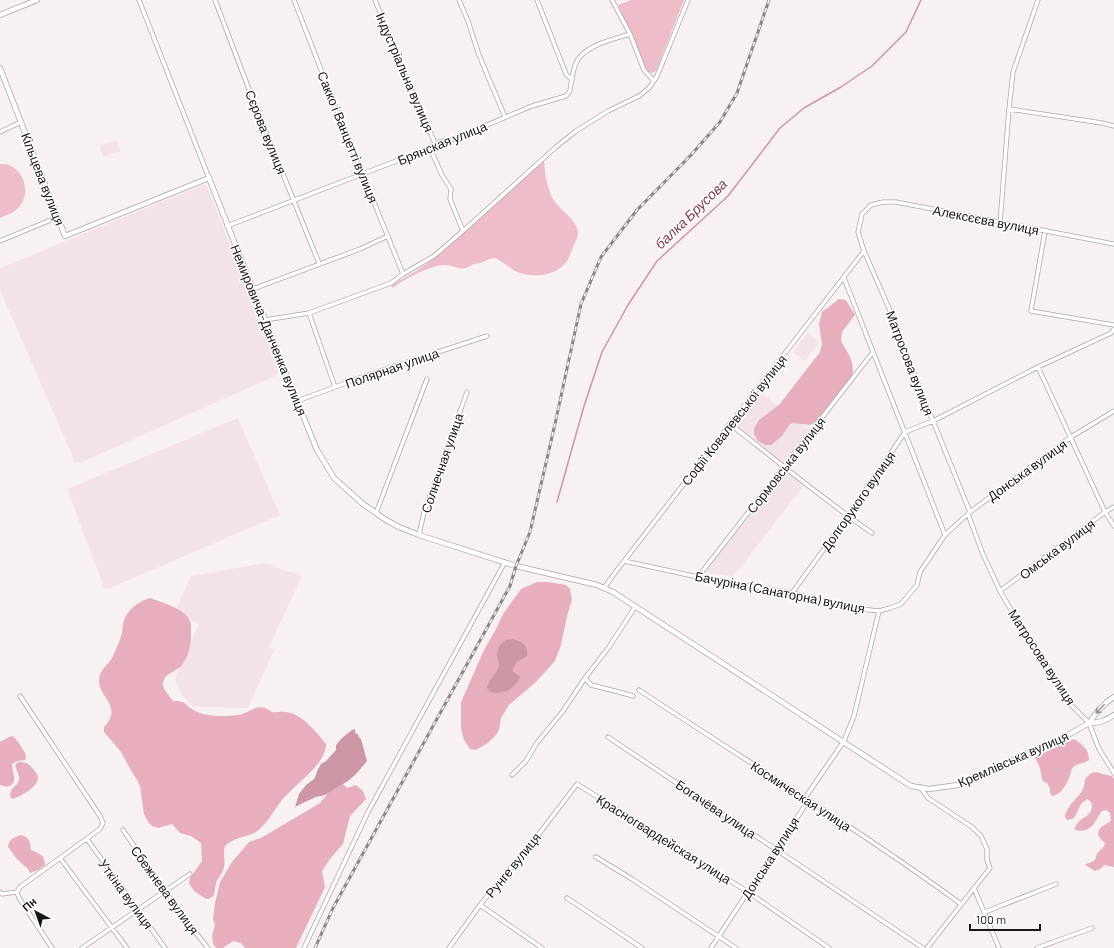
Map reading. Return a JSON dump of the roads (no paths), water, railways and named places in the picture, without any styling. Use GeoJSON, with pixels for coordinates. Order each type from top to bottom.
{"type":"FeatureCollection","features":[{"type":"Feature","properties":{"kind":"street"},"geometry":{"type":"LineString","coordinates":[[0,15],[37,0]]}},
{"type":"Feature","properties":{"kind":"street","name":"Немировича-Данченка вулиця"},"geometry":{"type":"LineString","coordinates":[[139,0],[297,401],[317,450],[334,478],[363,504],[376,514],[392,523],[419,534],[505,562],[597,585],[613,592],[911,786]]}},
{"type":"Feature","properties":{"kind":"street","name":"Сєрова вулиця"},"geometry":{"type":"LineString","coordinates":[[215,0],[319,263]]}},
{"type":"Feature","properties":{"kind":"street","name":"Сакко і Ванцетті вулиця"},"geometry":{"type":"LineString","coordinates":[[294,0],[403,274]]}},
{"type":"Feature","properties":{"kind":"street","name":"Індустріальна вулиця"},"geometry":{"type":"LineString","coordinates":[[375,0],[408,83],[435,143]]}},
{"type":"Feature","properties":{"kind":"street"},"geometry":{"type":"LineString","coordinates":[[459,0],[468,21],[479,55],[505,117]]}},
{"type":"Feature","properties":{"kind":"street"},"geometry":{"type":"LineString","coordinates":[[537,0],[566,74],[572,80]]}},
{"type":"Feature","properties":{"kind":"street"},"geometry":{"type":"LineString","coordinates":[[612,0],[630,34],[644,70],[654,81]]}},
{"type":"Feature","properties":{"kind":"street"},"geometry":{"type":"LineString","coordinates":[[265,320],[309,313],[391,283],[403,274],[434,256],[556,147],[576,131],[608,111],[639,96],[649,88],[657,76],[688,0]]}},
{"type":"Feature","properties":{"kind":"street"},"geometry":{"type":"LineString","coordinates":[[1000,222],[1013,72],[1038,0]]}},
{"type":"Feature","properties":{"kind":"street","name":"Брянская улица"},"geometry":{"type":"LineString","coordinates":[[227,226],[430,148],[435,143],[454,139],[532,106],[566,96],[570,91],[579,59],[591,48],[630,34]]}},
{"type":"Feature","properties":{"kind":"street","name":"Кільцева вулиця"},"geometry":{"type":"LineString","coordinates":[[0,68],[65,236],[209,178]]}},
{"type":"Feature","properties":{"kind":"street"},"geometry":{"type":"LineString","coordinates":[[1009,108],[1114,126]]}},
{"type":"Feature","properties":{"kind":"street"},"geometry":{"type":"LineString","coordinates":[[0,132],[21,122]]}},
{"type":"Feature","properties":{"kind":"street"},"geometry":{"type":"LineString","coordinates":[[430,148],[442,175],[451,189],[450,199],[463,231]]}},
{"type":"Feature","properties":{"kind":"street","name":"Алексєєва вулиця"},"geometry":{"type":"LineString","coordinates":[[862,214],[871,204],[896,202],[1114,244]]}},
{"type":"Feature","properties":{"kind":"street","name":"Матросова вулиця"},"geometry":{"type":"LineString","coordinates":[[862,214],[858,232],[864,251],[895,322],[906,354],[969,513],[982,552],[1000,591],[1017,620],[1069,703],[1089,723],[1099,749],[1114,773]]}},
{"type":"Feature","properties":{"kind":"street"},"geometry":{"type":"LineString","coordinates":[[0,241],[58,217]]}},
{"type":"Feature","properties":{"kind":"street"},"geometry":{"type":"LineString","coordinates":[[1045,231],[1031,311],[1114,325]]}},
{"type":"Feature","properties":{"kind":"street"},"geometry":{"type":"LineString","coordinates":[[253,289],[319,263],[360,249],[388,236]]}},
{"type":"Feature","properties":{"kind":"street","name":"Софії Ковалевської вулиця"},"geometry":{"type":"LineString","coordinates":[[604,588],[864,251]]}},
{"type":"Feature","properties":{"kind":"street"},"geometry":{"type":"LineString","coordinates":[[844,278],[945,535]]}},
{"type":"Feature","properties":{"kind":"street"},"geometry":{"type":"LineString","coordinates":[[309,313],[335,387]]}},
{"type":"Feature","properties":{"kind":"street"},"geometry":{"type":"LineString","coordinates":[[905,432],[933,421],[1038,367],[1111,333],[1114,329]]}},
{"type":"Feature","properties":{"kind":"street","name":"Полярная улица"},"geometry":{"type":"LineString","coordinates":[[297,401],[365,376],[487,336]]}},
{"type":"Feature","properties":{"kind":"street","name":"Сормовська вулиця"},"geometry":{"type":"LineString","coordinates":[[698,577],[873,352]]}},
{"type":"Feature","properties":{"kind":"street"},"geometry":{"type":"LineString","coordinates":[[1038,367],[1114,526]]}},
{"type":"Feature","properties":{"kind":"street"},"geometry":{"type":"LineString","coordinates":[[376,514],[427,378]]}},
{"type":"Feature","properties":{"kind":"street","name":"Солнечная улица"},"geometry":{"type":"LineString","coordinates":[[419,534],[424,512],[467,392]]}},
{"type":"Feature","properties":{"kind":"street","name":"Донська вулиця"},"geometry":{"type":"LineString","coordinates":[[945,535],[969,513],[1071,437],[1114,411]]}},
{"type":"Feature","properties":{"kind":"street"},"geometry":{"type":"LineString","coordinates":[[730,424],[784,467],[872,533]]}},
{"type":"Feature","properties":{"kind":"street","name":"Долгорукого вулиця"},"geometry":{"type":"LineString","coordinates":[[792,593],[848,516],[905,432]]}},
{"type":"Feature","properties":{"kind":"street","name":"Омська вулиця"},"geometry":{"type":"LineString","coordinates":[[1000,591],[1114,507]]}},
{"type":"Feature","properties":{"kind":"street","name":"Бачуріна (Санаторна) вулиця"},"geometry":{"type":"LineString","coordinates":[[624,561],[698,577],[792,593],[852,608],[879,611],[901,604],[917,585],[920,572],[945,535]]}},
{"type":"Feature","properties":{"kind":"street"},"geometry":{"type":"LineString","coordinates":[[304,948],[368,812],[505,562]]}},
{"type":"Feature","properties":{"kind":"street"},"geometry":{"type":"LineString","coordinates":[[512,775],[526,761],[536,744],[563,711],[636,607]]}},
{"type":"Feature","properties":{"kind":"street","name":"Донська вулиця"},"geometry":{"type":"LineString","coordinates":[[711,948],[806,804],[805,798],[844,741],[854,716],[879,611]]}},
{"type":"Feature","properties":{"kind":"street"},"geometry":{"type":"LineString","coordinates":[[585,678],[591,685],[633,696]]}},
{"type":"Feature","properties":{"kind":"street","name":"Космическая улица"},"geometry":{"type":"LineString","coordinates":[[639,690],[908,865],[962,904]]}},
{"type":"Feature","properties":{"kind":"street"},"geometry":{"type":"LineString","coordinates":[[17,892],[20,887],[100,829],[103,823],[100,816],[20,696]]}},
{"type":"Feature","properties":{"kind":"street","name":"Кремлівська вулиця"},"geometry":{"type":"LineString","coordinates":[[911,786],[929,790],[958,785],[1068,735],[1089,723],[1097,712],[1114,697]]}},
{"type":"Feature","properties":{"kind":"street","name":"Кремлівська вулиця"},"geometry":{"type":"LineString","coordinates":[[1089,723],[1104,722],[1114,715]]}},
{"type":"Feature","properties":{"kind":"street","name":"Богачёва улица"},"geometry":{"type":"LineString","coordinates":[[608,737],[923,948]]}},
{"type":"Feature","properties":{"kind":"street","name":"Красногвардейская улица"},"geometry":{"type":"LineString","coordinates":[[577,784],[748,892],[829,948]]}},
{"type":"Feature","properties":{"kind":"street","name":"Рунге вулиця"},"geometry":{"type":"LineString","coordinates":[[450,948],[480,905],[542,830],[577,784]]}},
{"type":"Feature","properties":{"kind":"street"},"geometry":{"type":"LineString","coordinates":[[920,788],[928,798],[972,827],[981,836],[987,850],[987,860],[990,868],[927,948]]}},
{"type":"Feature","properties":{"kind":"street","name":"Сбежнева вулиця"},"geometry":{"type":"LineString","coordinates":[[123,830],[193,930],[208,948]]}},
{"type":"Feature","properties":{"kind":"street","name":"Уткiна вулиця"},"geometry":{"type":"LineString","coordinates":[[87,839],[165,948]]}},
{"type":"Feature","properties":{"kind":"street"},"geometry":{"type":"LineString","coordinates":[[596,857],[736,948]]}},
{"type":"Feature","properties":{"kind":"street"},"geometry":{"type":"LineString","coordinates":[[60,858],[127,948]]}},
{"type":"Feature","properties":{"kind":"street"},"geometry":{"type":"LineString","coordinates":[[82,948],[190,874]]}},
{"type":"Feature","properties":{"kind":"street"},"geometry":{"type":"LineString","coordinates":[[984,912],[1056,884]]}},
{"type":"Feature","properties":{"kind":"street"},"geometry":{"type":"LineString","coordinates":[[974,888],[999,948]]}},
{"type":"Feature","properties":{"kind":"street"},"geometry":{"type":"LineString","coordinates":[[0,892],[2,894],[17,892]]}},
{"type":"Feature","properties":{"kind":"street"},"geometry":{"type":"LineString","coordinates":[[17,892],[19,898],[52,948]]}},
{"type":"Feature","properties":{"kind":"street"},"geometry":{"type":"LineString","coordinates":[[566,898],[642,948]]}},
{"type":"Feature","properties":{"kind":"street"},"geometry":{"type":"LineString","coordinates":[[480,905],[542,948]]}},
{"type":"Feature","properties":{"kind":"street"},"geometry":{"type":"LineString","coordinates":[[1037,948],[1092,928]]}},
{"type":"Feature","properties":{"kind":"waterway","name":"балка Брусова"},"geometry":{"type":"LineString","coordinates":[[557,502],[584,406],[602,352],[628,305],[657,261],[728,196],[780,128],[804,108],[841,87],[872,66],[906,32],[921,0]]}},
{"type":"Feature","properties":{"kind":"railway"},"geometry":{"type":"LineString","coordinates":[[315,948],[333,908],[510,586],[516,566],[530,532],[581,304],[601,257],[637,210],[691,155],[720,122],[737,93],[769,0]]}}]}
